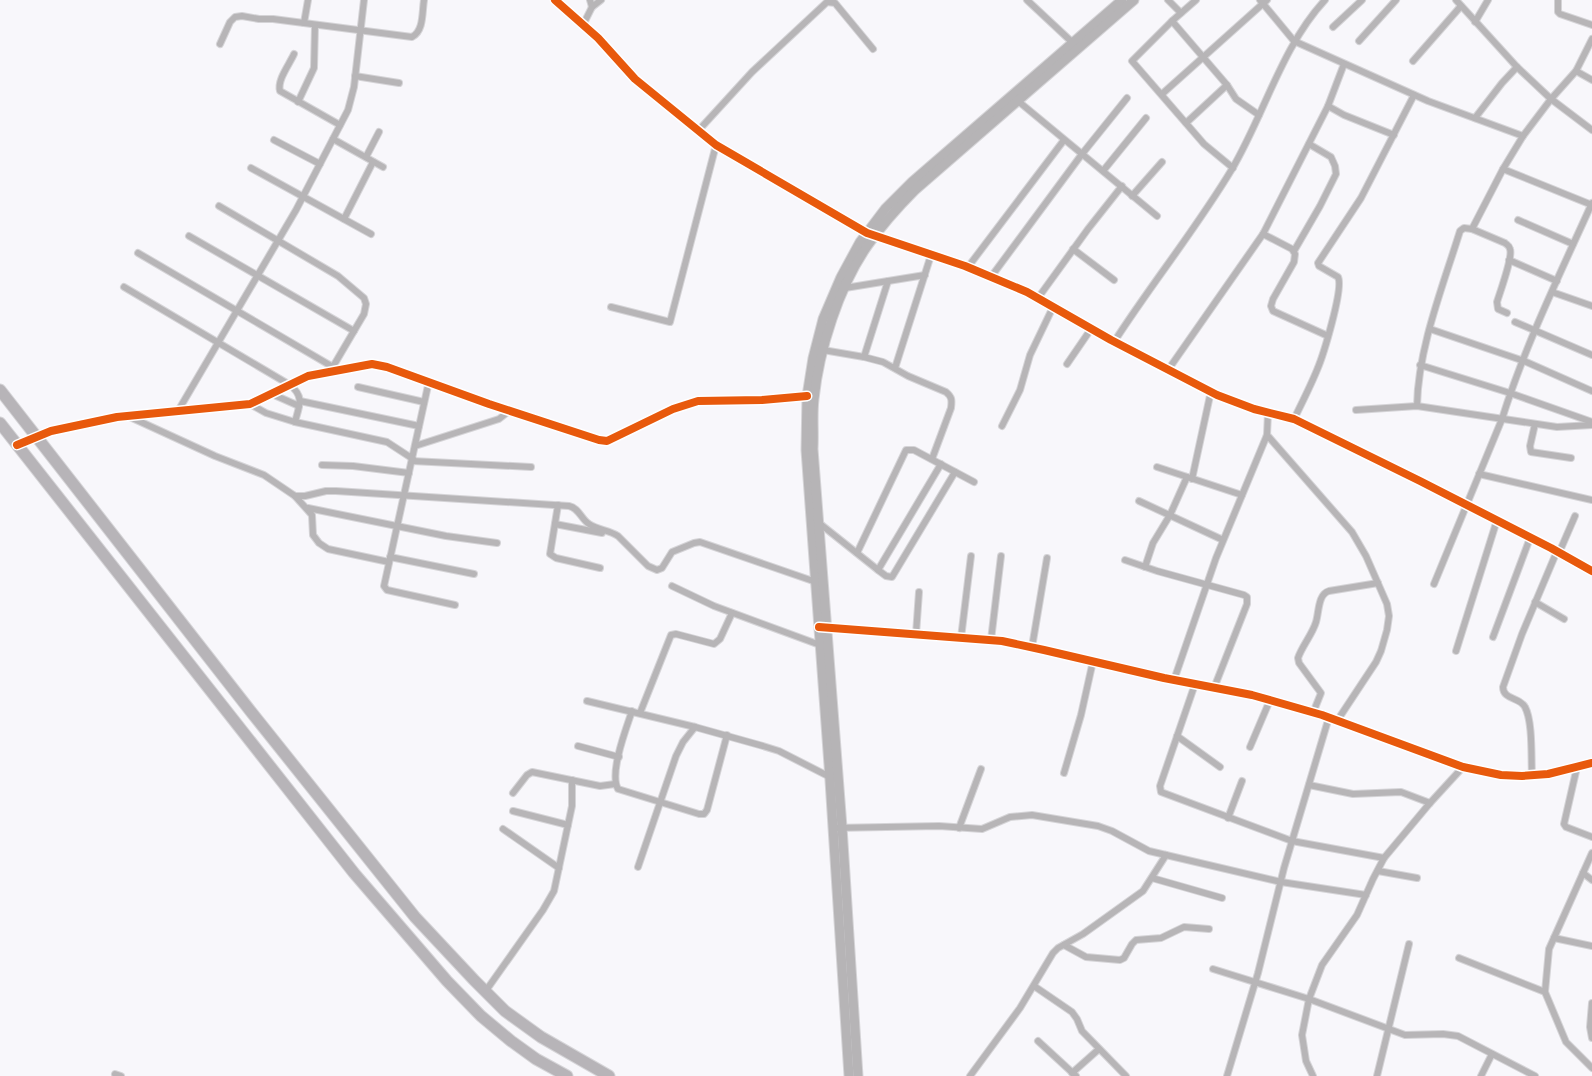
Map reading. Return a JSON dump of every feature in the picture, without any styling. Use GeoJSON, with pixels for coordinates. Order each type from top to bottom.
{"type":"FeatureCollection","features":[{"type":"Feature","properties":{"kind":"highway"},"geometry":{"type":"LineString","coordinates":[[0,390],[252,713],[409,909],[485,992],[505,1011],[541,1037],[609,1076]]}},
{"type":"Feature","properties":{"kind":"highway"},"geometry":{"type":"LineString","coordinates":[[0,423],[354,873],[447,981],[481,1016],[511,1041],[536,1059],[567,1076]]}},
{"type":"Feature","properties":{"kind":"main road"},"geometry":{"type":"LineString","coordinates":[[858,1076],[837,827],[823,627],[820,523],[814,449],[814,400],[822,350],[831,320],[845,288],[885,209],[912,182],[1122,0]]}},
{"type":"Feature","properties":{"kind":"main road"},"geometry":{"type":"LineString","coordinates":[[849,1076],[837,827],[830,777],[820,645],[823,627],[816,582],[806,450],[807,396],[813,358],[823,319],[841,278],[860,242],[871,235],[915,190],[1134,0]]}},
{"type":"Feature","properties":{"kind":"street"},"geometry":{"type":"LineString","coordinates":[[304,23],[308,0]]}},
{"type":"Feature","properties":{"kind":"street"},"geometry":{"type":"LineString","coordinates":[[178,412],[303,196],[340,125],[352,98],[364,0]]}},
{"type":"Feature","properties":{"kind":"street"},"geometry":{"type":"LineString","coordinates":[[220,44],[232,19],[238,16],[315,24],[407,37],[415,36],[420,28],[424,0]]}},
{"type":"Feature","properties":{"kind":"street"},"geometry":{"type":"LineString","coordinates":[[555,0],[598,38],[635,79],[716,145],[871,235],[968,267],[1038,298],[1114,342],[1211,392],[1254,409],[1294,419],[1497,520],[1592,571]]}},
{"type":"Feature","properties":{"kind":"street"},"geometry":{"type":"LineString","coordinates":[[583,25],[591,3],[601,0]]}},
{"type":"Feature","properties":{"kind":"street"},"geometry":{"type":"LineString","coordinates":[[1027,0],[1073,43]]}},
{"type":"Feature","properties":{"kind":"street"},"geometry":{"type":"LineString","coordinates":[[1168,0],[1181,12]]}},
{"type":"Feature","properties":{"kind":"street"},"geometry":{"type":"LineString","coordinates":[[1196,0],[1181,12],[1132,61],[1204,144],[1232,168]]}},
{"type":"Feature","properties":{"kind":"street"},"geometry":{"type":"LineString","coordinates":[[1114,342],[1141,300],[1180,249],[1232,168],[1294,41],[1314,12],[1325,0]]}},
{"type":"Feature","properties":{"kind":"street"},"geometry":{"type":"LineString","coordinates":[[1333,27],[1362,0]]}},
{"type":"Feature","properties":{"kind":"street"},"geometry":{"type":"LineString","coordinates":[[1359,42],[1396,0]]}},
{"type":"Feature","properties":{"kind":"street"},"geometry":{"type":"LineString","coordinates":[[1456,0],[1517,67],[1552,99],[1592,130]]}},
{"type":"Feature","properties":{"kind":"street"},"geometry":{"type":"LineString","coordinates":[[1475,22],[1488,0]]}},
{"type":"Feature","properties":{"kind":"street"},"geometry":{"type":"LineString","coordinates":[[1558,0],[1557,7],[1560,14],[1592,25]]}},
{"type":"Feature","properties":{"kind":"street"},"geometry":{"type":"LineString","coordinates":[[1162,94],[1263,1],[1294,41],[1414,95],[1523,136]]}},
{"type":"Feature","properties":{"kind":"street"},"geometry":{"type":"LineString","coordinates":[[698,131],[752,72],[827,2],[835,4],[873,49]]}},
{"type":"Feature","properties":{"kind":"street"},"geometry":{"type":"LineString","coordinates":[[1414,61],[1461,6]]}},
{"type":"Feature","properties":{"kind":"street"},"geometry":{"type":"LineString","coordinates":[[1172,21],[1236,99],[1259,115]]}},
{"type":"Feature","properties":{"kind":"street"},"geometry":{"type":"LineString","coordinates":[[298,102],[314,68],[315,24]]}},
{"type":"Feature","properties":{"kind":"street"},"geometry":{"type":"LineString","coordinates":[[1472,229],[1502,169],[1523,136],[1576,71],[1592,39]]}},
{"type":"Feature","properties":{"kind":"street"},"geometry":{"type":"LineString","coordinates":[[294,54],[280,81],[279,89],[298,102],[340,125]]}},
{"type":"Feature","properties":{"kind":"street"},"geometry":{"type":"LineString","coordinates":[[1168,370],[1263,234],[1328,106],[1344,64]]}},
{"type":"Feature","properties":{"kind":"street"},"geometry":{"type":"LineString","coordinates":[[1475,118],[1517,67]]}},
{"type":"Feature","properties":{"kind":"street"},"geometry":{"type":"LineString","coordinates":[[1576,71],[1592,80]]}},
{"type":"Feature","properties":{"kind":"street"},"geometry":{"type":"LineString","coordinates":[[355,76],[399,83]]}},
{"type":"Feature","properties":{"kind":"street"},"geometry":{"type":"LineString","coordinates":[[1186,123],[1227,86]]}},
{"type":"Feature","properties":{"kind":"street"},"geometry":{"type":"LineString","coordinates":[[1294,419],[1318,369],[1328,336],[1340,281],[1338,277],[1318,263],[1361,198],[1414,95]]}},
{"type":"Feature","properties":{"kind":"street"},"geometry":{"type":"LineString","coordinates":[[991,277],[1082,154],[1127,98]]}},
{"type":"Feature","properties":{"kind":"street"},"geometry":{"type":"LineString","coordinates":[[1018,101],[1157,216]]}},
{"type":"Feature","properties":{"kind":"street"},"geometry":{"type":"LineString","coordinates":[[1328,106],[1344,115],[1394,135]]}},
{"type":"Feature","properties":{"kind":"street"},"geometry":{"type":"LineString","coordinates":[[1103,171],[1146,118]]}},
{"type":"Feature","properties":{"kind":"street"},"geometry":{"type":"LineString","coordinates":[[366,157],[379,132]]}},
{"type":"Feature","properties":{"kind":"street"},"geometry":{"type":"LineString","coordinates":[[333,139],[383,167]]}},
{"type":"Feature","properties":{"kind":"street"},"geometry":{"type":"LineString","coordinates":[[274,140],[320,164]]}},
{"type":"Feature","properties":{"kind":"street"},"geometry":{"type":"LineString","coordinates":[[968,267],[1064,140]]}},
{"type":"Feature","properties":{"kind":"street"},"geometry":{"type":"LineString","coordinates":[[1309,144],[1330,157],[1335,166],[1336,174],[1294,252],[1294,262],[1273,299],[1271,308],[1276,314],[1328,336]]}},
{"type":"Feature","properties":{"kind":"street"},"geometry":{"type":"LineString","coordinates":[[611,306],[670,322],[716,145]]}},
{"type":"Feature","properties":{"kind":"street"},"geometry":{"type":"LineString","coordinates":[[344,219],[373,162]]}},
{"type":"Feature","properties":{"kind":"street"},"geometry":{"type":"LineString","coordinates":[[1132,196],[1162,162]]}},
{"type":"Feature","properties":{"kind":"street"},"geometry":{"type":"LineString","coordinates":[[251,168],[371,234]]}},
{"type":"Feature","properties":{"kind":"street"},"geometry":{"type":"LineString","coordinates":[[1434,584],[1502,419],[1510,392],[1592,204],[1502,169]]}},
{"type":"Feature","properties":{"kind":"street"},"geometry":{"type":"LineString","coordinates":[[1038,298],[1122,186]]}},
{"type":"Feature","properties":{"kind":"street"},"geometry":{"type":"LineString","coordinates":[[219,206],[338,276],[364,298],[366,308],[332,369]]}},
{"type":"Feature","properties":{"kind":"street"},"geometry":{"type":"LineString","coordinates":[[1518,220],[1573,244]]}},
{"type":"Feature","properties":{"kind":"street"},"geometry":{"type":"LineString","coordinates":[[1417,406],[1420,365],[1460,231],[1464,228],[1472,229],[1508,244],[1510,249],[1509,260],[1497,302],[1498,309],[1507,313]]}},
{"type":"Feature","properties":{"kind":"street"},"geometry":{"type":"LineString","coordinates":[[1263,234],[1294,252]]}},
{"type":"Feature","properties":{"kind":"street"},"geometry":{"type":"LineString","coordinates":[[189,236],[354,331]]}},
{"type":"Feature","properties":{"kind":"street"},"geometry":{"type":"LineString","coordinates":[[1073,249],[1114,280]]}},
{"type":"Feature","properties":{"kind":"street"},"geometry":{"type":"LineString","coordinates":[[138,253],[237,310],[332,369]]}},
{"type":"Feature","properties":{"kind":"street"},"geometry":{"type":"LineString","coordinates":[[895,368],[931,255]]}},
{"type":"Feature","properties":{"kind":"street"},"geometry":{"type":"LineString","coordinates":[[1509,260],[1557,281]]}},
{"type":"Feature","properties":{"kind":"street"},"geometry":{"type":"LineString","coordinates":[[845,288],[925,275]]}},
{"type":"Feature","properties":{"kind":"street"},"geometry":{"type":"LineString","coordinates":[[864,357],[888,281]]}},
{"type":"Feature","properties":{"kind":"street"},"geometry":{"type":"LineString","coordinates":[[124,287],[290,385],[296,390],[300,403],[295,422]]}},
{"type":"Feature","properties":{"kind":"street"},"geometry":{"type":"LineString","coordinates":[[1552,292],[1592,306]]}},
{"type":"Feature","properties":{"kind":"street"},"geometry":{"type":"LineString","coordinates":[[1002,426],[1020,390],[1030,355],[1053,307]]}},
{"type":"Feature","properties":{"kind":"street"},"geometry":{"type":"LineString","coordinates":[[1515,322],[1592,354]]}},
{"type":"Feature","properties":{"kind":"street"},"geometry":{"type":"LineString","coordinates":[[1067,364],[1091,329]]}},
{"type":"Feature","properties":{"kind":"street"},"geometry":{"type":"LineString","coordinates":[[1430,329],[1524,361],[1592,391]]}},
{"type":"Feature","properties":{"kind":"street"},"geometry":{"type":"LineString","coordinates":[[822,350],[883,362],[908,376],[946,392],[952,398],[951,408],[932,459]]}},
{"type":"Feature","properties":{"kind":"street"},"geometry":{"type":"LineString","coordinates":[[17,445],[36,436],[82,424],[129,416],[250,404],[308,376],[332,369],[359,365],[378,364],[510,411],[607,441],[672,410],[702,400],[770,400],[807,396]]}},
{"type":"Feature","properties":{"kind":"street"},"geometry":{"type":"LineString","coordinates":[[1420,365],[1510,392],[1592,424]]}},
{"type":"Feature","properties":{"kind":"street"},"geometry":{"type":"LineString","coordinates":[[429,381],[383,585],[385,589],[455,605]]}},
{"type":"Feature","properties":{"kind":"street"},"geometry":{"type":"LineString","coordinates":[[358,387],[424,402]]}},
{"type":"Feature","properties":{"kind":"street"},"geometry":{"type":"LineString","coordinates":[[1146,567],[1153,544],[1190,478],[1211,392]]}},
{"type":"Feature","properties":{"kind":"street"},"geometry":{"type":"LineString","coordinates":[[272,394],[300,403],[419,426]]}},
{"type":"Feature","properties":{"kind":"street"},"geometry":{"type":"LineString","coordinates":[[250,404],[266,413],[295,422],[387,442],[412,460],[531,467]]}},
{"type":"Feature","properties":{"kind":"street"},"geometry":{"type":"LineString","coordinates":[[1356,410],[1417,406],[1557,427],[1592,424]]}},
{"type":"Feature","properties":{"kind":"street"},"geometry":{"type":"LineString","coordinates":[[415,446],[499,419],[510,411]]}},
{"type":"Feature","properties":{"kind":"street"},"geometry":{"type":"LineString","coordinates":[[1174,680],[1223,540],[1267,436],[1268,413]]}},
{"type":"Feature","properties":{"kind":"street"},"geometry":{"type":"LineString","coordinates":[[129,416],[215,456],[264,475],[295,496],[308,508],[312,515],[312,535],[328,549],[474,574]]}},
{"type":"Feature","properties":{"kind":"street"},"geometry":{"type":"LineString","coordinates":[[1535,424],[1530,446],[1531,452],[1571,458]]}},
{"type":"Feature","properties":{"kind":"street"},"geometry":{"type":"LineString","coordinates":[[1267,436],[1352,532],[1360,544],[1387,604],[1389,616],[1384,642],[1376,662],[1337,721]]}},
{"type":"Feature","properties":{"kind":"street"},"geometry":{"type":"LineString","coordinates":[[857,553],[904,452],[911,448],[974,482]]}},
{"type":"Feature","properties":{"kind":"street"},"geometry":{"type":"LineString","coordinates":[[878,570],[941,464]]}},
{"type":"Feature","properties":{"kind":"street"},"geometry":{"type":"LineString","coordinates":[[322,465],[409,472]]}},
{"type":"Feature","properties":{"kind":"street"},"geometry":{"type":"LineString","coordinates":[[1157,467],[1242,496]]}},
{"type":"Feature","properties":{"kind":"street"},"geometry":{"type":"LineString","coordinates":[[820,523],[889,577],[894,575],[955,472]]}},
{"type":"Feature","properties":{"kind":"street"},"geometry":{"type":"LineString","coordinates":[[1479,474],[1592,500]]}},
{"type":"Feature","properties":{"kind":"street"},"geometry":{"type":"LineString","coordinates":[[295,496],[305,496],[326,491],[574,507],[591,526],[614,533],[648,566],[658,570],[662,568],[675,551],[700,542],[816,582]]}},
{"type":"Feature","properties":{"kind":"street"},"geometry":{"type":"LineString","coordinates":[[1139,501],[1223,540]]}},
{"type":"Feature","properties":{"kind":"street"},"geometry":{"type":"LineString","coordinates":[[558,505],[550,550],[552,556],[600,568]]}},
{"type":"Feature","properties":{"kind":"street"},"geometry":{"type":"LineString","coordinates":[[308,508],[446,536],[497,543]]}},
{"type":"Feature","properties":{"kind":"street"},"geometry":{"type":"LineString","coordinates":[[1532,775],[1531,747],[1526,708],[1519,701],[1506,696],[1503,691],[1535,602],[1576,516]]}},
{"type":"Feature","properties":{"kind":"street"},"geometry":{"type":"LineString","coordinates":[[1456,651],[1497,520]]}},
{"type":"Feature","properties":{"kind":"street"},"geometry":{"type":"LineString","coordinates":[[555,524],[618,536]]}},
{"type":"Feature","properties":{"kind":"street"},"geometry":{"type":"LineString","coordinates":[[1493,637],[1530,538]]}},
{"type":"Feature","properties":{"kind":"street"},"geometry":{"type":"LineString","coordinates":[[961,638],[971,556]]}},
{"type":"Feature","properties":{"kind":"street"},"geometry":{"type":"LineString","coordinates":[[991,640],[1001,556]]}},
{"type":"Feature","properties":{"kind":"street"},"geometry":{"type":"LineString","coordinates":[[1032,647],[1046,558]]}},
{"type":"Feature","properties":{"kind":"street"},"geometry":{"type":"LineString","coordinates":[[1125,560],[1244,595],[1248,600],[1214,688]]}},
{"type":"Feature","properties":{"kind":"street"},"geometry":{"type":"LineString","coordinates":[[1313,713],[1321,693],[1299,664],[1298,658],[1313,630],[1322,596],[1329,590],[1378,584]]}},
{"type":"Feature","properties":{"kind":"street"},"geometry":{"type":"LineString","coordinates":[[672,586],[714,606],[820,645]]}},
{"type":"Feature","properties":{"kind":"street"},"geometry":{"type":"LineString","coordinates":[[916,634],[919,592]]}},
{"type":"Feature","properties":{"kind":"street"},"geometry":{"type":"LineString","coordinates":[[1535,602],[1564,619]]}},
{"type":"Feature","properties":{"kind":"street"},"geometry":{"type":"LineString","coordinates":[[640,713],[671,635],[676,634],[714,644],[720,639],[732,613]]}},
{"type":"Feature","properties":{"kind":"street"},"geometry":{"type":"LineString","coordinates":[[823,627],[991,640],[1032,647],[1270,700],[1337,721],[1463,767],[1501,775],[1548,774],[1592,763]]}},
{"type":"Feature","properties":{"kind":"street"},"geometry":{"type":"LineString","coordinates":[[1064,773],[1081,715],[1093,661]]}},
{"type":"Feature","properties":{"kind":"street"},"geometry":{"type":"LineString","coordinates":[[1195,684],[1160,790],[1228,818],[1292,841],[1384,858]]}},
{"type":"Feature","properties":{"kind":"street"},"geometry":{"type":"LineString","coordinates":[[1250,747],[1270,700]]}},
{"type":"Feature","properties":{"kind":"street"},"geometry":{"type":"LineString","coordinates":[[587,701],[727,735],[779,751],[830,777]]}},
{"type":"Feature","properties":{"kind":"street"},"geometry":{"type":"LineString","coordinates":[[632,711],[619,757],[615,784],[618,789],[699,814],[706,812],[727,735]]}},
{"type":"Feature","properties":{"kind":"street"},"geometry":{"type":"LineString","coordinates":[[1227,1076],[1328,718]]}},
{"type":"Feature","properties":{"kind":"street"},"geometry":{"type":"LineString","coordinates":[[638,867],[676,756],[683,742],[695,727]]}},
{"type":"Feature","properties":{"kind":"street"},"geometry":{"type":"LineString","coordinates":[[1177,736],[1220,767]]}},
{"type":"Feature","properties":{"kind":"street"},"geometry":{"type":"LineString","coordinates":[[578,746],[619,757]]}},
{"type":"Feature","properties":{"kind":"street"},"geometry":{"type":"LineString","coordinates":[[1313,1076],[1306,1062],[1302,1035],[1309,999],[1322,965],[1357,915],[1384,858],[1463,767]]}},
{"type":"Feature","properties":{"kind":"street"},"geometry":{"type":"LineString","coordinates":[[1577,767],[1564,824],[1566,827],[1592,837]]}},
{"type":"Feature","properties":{"kind":"street"},"geometry":{"type":"LineString","coordinates":[[959,828],[981,769]]}},
{"type":"Feature","properties":{"kind":"street"},"geometry":{"type":"LineString","coordinates":[[514,793],[527,775],[532,772],[600,786],[615,784]]}},
{"type":"Feature","properties":{"kind":"street"},"geometry":{"type":"LineString","coordinates":[[485,992],[554,891],[572,804],[572,780]]}},
{"type":"Feature","properties":{"kind":"street"},"geometry":{"type":"LineString","coordinates":[[1228,818],[1242,781]]}},
{"type":"Feature","properties":{"kind":"street"},"geometry":{"type":"LineString","coordinates":[[1309,785],[1353,794],[1401,792],[1430,803]]}},
{"type":"Feature","properties":{"kind":"street"},"geometry":{"type":"LineString","coordinates":[[513,811],[568,825]]}},
{"type":"Feature","properties":{"kind":"street"},"geometry":{"type":"LineString","coordinates":[[837,827],[939,826],[974,830],[986,829],[1010,817],[1032,814],[1098,826],[1112,831],[1149,851],[1166,856],[1281,882],[1366,895]]}},
{"type":"Feature","properties":{"kind":"street"},"geometry":{"type":"LineString","coordinates":[[503,829],[559,868]]}},
{"type":"Feature","properties":{"kind":"street"},"geometry":{"type":"LineString","coordinates":[[1591,1071],[1566,1042],[1545,992],[1548,952],[1592,853]]}},
{"type":"Feature","properties":{"kind":"street"},"geometry":{"type":"LineString","coordinates":[[970,1076],[1034,986],[1053,953],[1141,892],[1166,856]]}},
{"type":"Feature","properties":{"kind":"street"},"geometry":{"type":"LineString","coordinates":[[1378,871],[1417,878]]}},
{"type":"Feature","properties":{"kind":"street"},"geometry":{"type":"LineString","coordinates":[[1583,873],[1592,880]]}},
{"type":"Feature","properties":{"kind":"street"},"geometry":{"type":"LineString","coordinates":[[1152,878],[1222,898]]}},
{"type":"Feature","properties":{"kind":"street"},"geometry":{"type":"LineString","coordinates":[[1064,945],[1086,957],[1120,960],[1124,958],[1136,940],[1161,938],[1184,927],[1209,929]]}},
{"type":"Feature","properties":{"kind":"street"},"geometry":{"type":"LineString","coordinates":[[1554,938],[1592,946]]}},
{"type":"Feature","properties":{"kind":"street"},"geometry":{"type":"LineString","coordinates":[[1377,1076],[1409,944]]}},
{"type":"Feature","properties":{"kind":"street"},"geometry":{"type":"LineString","coordinates":[[1459,958],[1545,992]]}},
{"type":"Feature","properties":{"kind":"street"},"geometry":{"type":"LineString","coordinates":[[1213,969],[1309,999],[1406,1035],[1450,1034],[1458,1036],[1535,1076]]}},
{"type":"Feature","properties":{"kind":"street"},"geometry":{"type":"LineString","coordinates":[[1034,986],[1072,1012],[1082,1031],[1126,1076]]}},
{"type":"Feature","properties":{"kind":"street"},"geometry":{"type":"LineString","coordinates":[[1592,1003],[1590,1027],[1592,1038]]}},
{"type":"Feature","properties":{"kind":"street"},"geometry":{"type":"LineString","coordinates":[[1038,1041],[1074,1074],[1098,1048]]}},
{"type":"Feature","properties":{"kind":"street"},"geometry":{"type":"LineString","coordinates":[[1481,1076],[1492,1054]]}},
{"type":"Feature","properties":{"kind":"cycle path"},"geometry":{"type":"LineString","coordinates":[[555,0],[598,38],[635,79],[716,145],[867,233],[965,266],[1027,292],[1111,340],[1217,395],[1254,409],[1294,419],[1420,481],[1592,571]]}},
{"type":"Feature","properties":{"kind":"cycle path"},"geometry":{"type":"LineString","coordinates":[[17,445],[51,431],[117,417],[250,404],[308,376],[372,364],[387,367],[489,404],[607,441],[673,409],[698,401],[762,400],[807,396]]}},
{"type":"Feature","properties":{"kind":"cycle path"},"geometry":{"type":"LineString","coordinates":[[819,627],[1002,641],[1164,678],[1252,695],[1322,715],[1463,767],[1501,775],[1548,774],[1592,763]]}}]}
